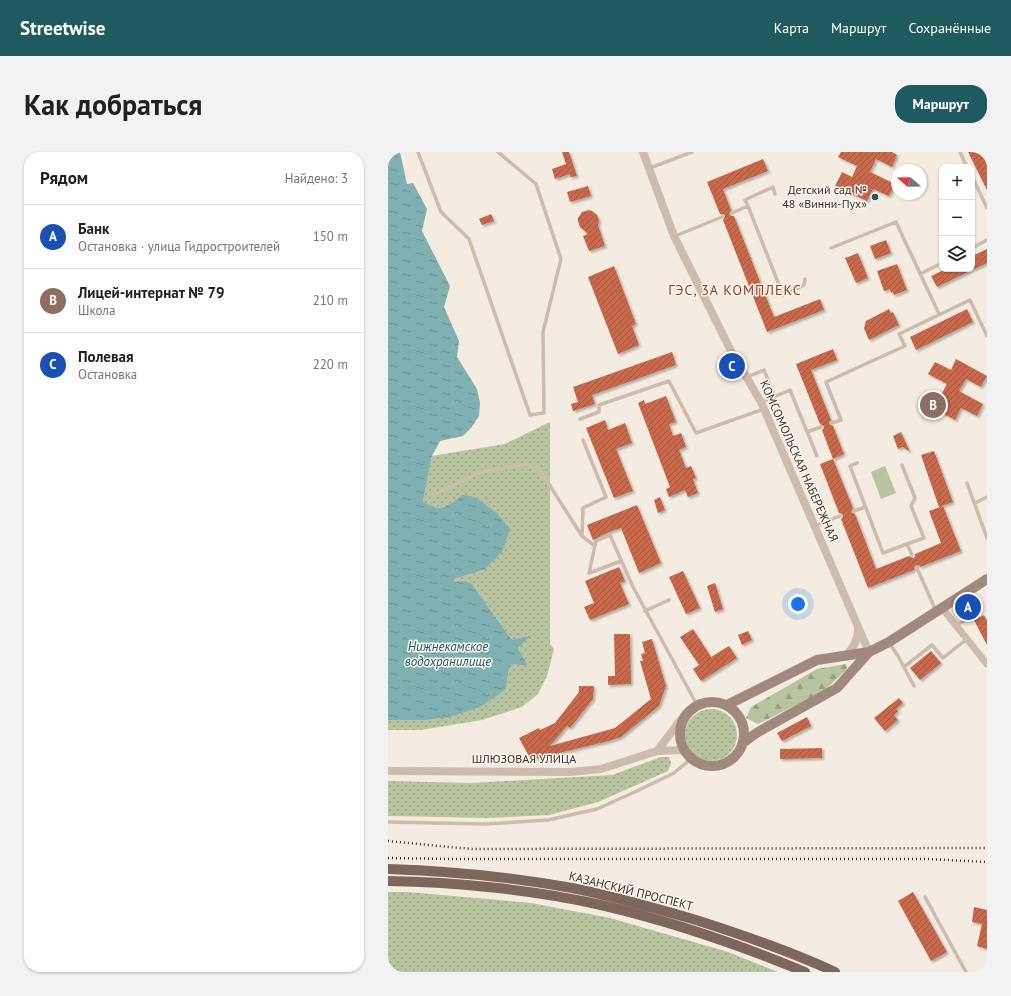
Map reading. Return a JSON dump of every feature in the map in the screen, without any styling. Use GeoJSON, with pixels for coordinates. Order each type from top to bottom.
{"type":"FeatureCollection","features":[{"type":"Feature","properties":{"kind":"main road"},"geometry":{"type":"LineString","coordinates":[[727,705],[818,660],[869,652],[889,642],[987,579]]}},
{"type":"Feature","properties":{"kind":"main road"},"geometry":{"type":"LineString","coordinates":[[744,742],[744,727],[741,719],[735,711],[727,705],[713,701],[702,703],[686,713],[681,723],[679,733],[680,742],[691,759],[706,766],[725,764],[738,753],[744,742],[758,732],[838,688],[869,652]]}},
{"type":"Feature","properties":{"kind":"main road","name":"КАЗАНСКИЙ ПРОСПЕКТ"},"geometry":{"type":"LineString","coordinates":[[388,870],[503,878],[572,888],[605,895],[723,929],[778,948],[835,972]]}},
{"type":"Feature","properties":{"kind":"main road","name":"КАЗАНСКИЙ ПРОСПЕКТ"},"geometry":{"type":"LineString","coordinates":[[388,881],[502,890],[570,899],[647,917],[719,939],[805,972]]}},
{"type":"Feature","properties":{"kind":"street","name":"КОМСОМОЛЬСКАЯ НАБЕРЕЖНАЯ"},"geometry":{"type":"LineString","coordinates":[[643,152],[674,236],[731,351],[762,406],[869,652]]}},
{"type":"Feature","properties":{"kind":"street"},"geometry":{"type":"LineString","coordinates":[[939,610],[956,625],[987,664]]}},
{"type":"Feature","properties":{"kind":"street"},"geometry":{"type":"LineString","coordinates":[[845,656],[852,650],[856,643],[858,626]]}},
{"type":"Feature","properties":{"kind":"street"},"geometry":{"type":"LineString","coordinates":[[657,752],[686,713]]}},
{"type":"Feature","properties":{"kind":"street","name":"ШЛЮЗОВАЯ УЛИЦА"},"geometry":{"type":"LineString","coordinates":[[388,772],[571,772],[601,769],[657,752],[684,750]]}},
{"type":"Feature","properties":{"kind":"lane"},"geometry":{"type":"LineString","coordinates":[[418,152],[441,212],[469,239],[530,415],[544,413],[543,332],[561,258],[536,184],[498,152]]}},
{"type":"Feature","properties":{"kind":"lane"},"geometry":{"type":"LineString","coordinates":[[649,169],[692,152]]}},
{"type":"Feature","properties":{"kind":"lane"},"geometry":{"type":"LineString","coordinates":[[960,152],[966,164]]}},
{"type":"Feature","properties":{"kind":"lane"},"geometry":{"type":"LineString","coordinates":[[975,182],[987,208]]}},
{"type":"Feature","properties":{"kind":"lane"},"geometry":{"type":"LineString","coordinates":[[775,194],[773,187],[745,200],[783,295],[804,285],[805,279]]}},
{"type":"Feature","properties":{"kind":"lane"},"geometry":{"type":"LineString","coordinates":[[732,213],[748,206]]}},
{"type":"Feature","properties":{"kind":"lane"},"geometry":{"type":"LineString","coordinates":[[674,236],[722,217]]}},
{"type":"Feature","properties":{"kind":"lane"},"geometry":{"type":"LineString","coordinates":[[831,248],[896,222],[939,314]]}},
{"type":"Feature","properties":{"kind":"lane"},"geometry":{"type":"LineString","coordinates":[[975,246],[987,240]]}},
{"type":"Feature","properties":{"kind":"lane"},"geometry":{"type":"LineString","coordinates":[[920,274],[939,264]]}},
{"type":"Feature","properties":{"kind":"lane"},"geometry":{"type":"LineString","coordinates":[[832,423],[841,420],[826,382],[904,346],[899,334],[970,300],[987,336]]}},
{"type":"Feature","properties":{"kind":"lane"},"geometry":{"type":"LineString","coordinates":[[746,377],[764,370],[774,397]]}},
{"type":"Feature","properties":{"kind":"lane"},"geometry":{"type":"LineString","coordinates":[[580,419],[599,412],[599,405],[669,381],[696,433],[762,406],[774,397],[790,390],[817,456]]}},
{"type":"Feature","properties":{"kind":"lane"},"geometry":{"type":"LineString","coordinates":[[808,432],[821,428]]}},
{"type":"Feature","properties":{"kind":"lane"},"geometry":{"type":"LineString","coordinates":[[582,536],[584,508],[606,496],[583,440]]}},
{"type":"Feature","properties":{"kind":"lane"},"geometry":{"type":"LineString","coordinates":[[857,463],[850,466],[883,553],[924,538],[911,506],[915,498],[902,465]]}},
{"type":"Feature","properties":{"kind":"lane"},"geometry":{"type":"LineString","coordinates":[[433,495],[481,472],[527,464],[540,470],[582,536],[595,546]]}},
{"type":"Feature","properties":{"kind":"lane"},"geometry":{"type":"LineString","coordinates":[[967,483],[987,538]]}},
{"type":"Feature","properties":{"kind":"lane"},"geometry":{"type":"LineString","coordinates":[[975,503],[987,497]]}},
{"type":"Feature","properties":{"kind":"lane"},"geometry":{"type":"LineString","coordinates":[[854,511],[865,506]]}},
{"type":"Feature","properties":{"kind":"lane"},"geometry":{"type":"LineString","coordinates":[[815,526],[840,516]]}},
{"type":"Feature","properties":{"kind":"lane"},"geometry":{"type":"LineString","coordinates":[[621,561],[589,573],[596,541],[610,535],[633,587],[697,705]]}},
{"type":"Feature","properties":{"kind":"lane"},"geometry":{"type":"LineString","coordinates":[[907,544],[912,555]]}},
{"type":"Feature","properties":{"kind":"lane"},"geometry":{"type":"LineString","coordinates":[[917,568],[939,610]]}},
{"type":"Feature","properties":{"kind":"lane"},"geometry":{"type":"LineString","coordinates":[[646,611],[669,600]]}},
{"type":"Feature","properties":{"kind":"lane"},"geometry":{"type":"LineString","coordinates":[[956,625],[972,617]]}},
{"type":"Feature","properties":{"kind":"lane"},"geometry":{"type":"LineString","coordinates":[[904,667],[932,645],[943,658],[967,639]]}},
{"type":"Feature","properties":{"kind":"lane"},"geometry":{"type":"LineString","coordinates":[[889,642],[914,686]]}},
{"type":"Feature","properties":{"kind":"lane"},"geometry":{"type":"LineString","coordinates":[[388,822],[486,824],[548,820],[597,809],[674,772],[691,759]]}},
{"type":"Feature","properties":{"kind":"lane"},"geometry":{"type":"LineString","coordinates":[[925,898],[966,972]]}},
{"type":"Feature","properties":{"kind":"green space"},"geometry":{"type":"Polygon","coordinates":[[[550,422],[550,644],[554,649],[547,676],[538,694],[522,707],[482,720],[421,730],[388,730],[388,720],[425,720],[506,689],[509,669],[513,664],[528,666],[518,648],[530,635],[512,640],[472,584],[454,582],[454,579],[484,570],[445,508],[432,507],[423,502],[432,456],[505,444],[550,422]]]}},
{"type":"Feature","properties":{"kind":"green space"},"geometry":{"type":"Polygon","coordinates":[[[885,466],[896,493],[881,499],[871,472],[885,466]]]}},
{"type":"Feature","properties":{"kind":"green space"},"geometry":{"type":"Polygon","coordinates":[[[846,664],[847,669],[824,691],[758,724],[746,718],[751,707],[817,669],[846,664]]]}},
{"type":"Feature","properties":{"kind":"green space"},"geometry":{"type":"Polygon","coordinates":[[[706,709],[716,709],[726,713],[733,720],[737,730],[737,740],[733,750],[726,757],[716,761],[706,761],[696,757],[689,750],[685,740],[685,730],[689,720],[696,713],[706,709]]]}},
{"type":"Feature","properties":{"kind":"green space"},"geometry":{"type":"Polygon","coordinates":[[[661,757],[669,757],[671,763],[668,771],[598,802],[549,815],[487,818],[388,816],[388,781],[471,783],[612,775],[661,757]]]}},
{"type":"Feature","properties":{"kind":"green space"},"geometry":{"type":"Polygon","coordinates":[[[388,892],[408,892],[531,903],[610,918],[728,952],[778,972],[388,972],[388,892]]]}},
{"type":"Feature","properties":{"kind":"water","name":"Нижнекамское водохранилище"},"geometry":{"type":"Polygon","coordinates":[[[388,152],[400,152],[407,184],[413,183],[427,209],[422,231],[450,286],[444,307],[459,341],[457,357],[477,389],[480,403],[479,416],[471,428],[463,436],[440,441],[432,456],[423,502],[440,508],[452,503],[463,495],[475,497],[498,514],[510,529],[502,552],[484,570],[454,579],[454,582],[463,581],[472,584],[512,640],[531,635],[518,648],[528,666],[513,664],[509,669],[506,689],[480,707],[449,717],[425,720],[388,720],[388,152]]]}},
{"type":"Feature","properties":{"kind":"building"},"geometry":{"type":"Polygon","coordinates":[[[562,152],[569,152],[577,176],[570,177],[570,174],[555,179],[552,169],[566,164],[562,152]]]}},
{"type":"Feature","properties":{"kind":"building"},"geometry":{"type":"Polygon","coordinates":[[[841,152],[892,152],[897,155],[891,166],[876,159],[870,172],[891,182],[891,192],[889,196],[873,189],[867,201],[835,186],[842,172],[852,177],[857,166],[838,157],[841,152]]]}},
{"type":"Feature","properties":{"kind":"building"},"geometry":{"type":"Polygon","coordinates":[[[968,152],[982,152],[987,161],[987,190],[975,164],[968,152]]]}},
{"type":"Feature","properties":{"kind":"building"},"geometry":{"type":"Polygon","coordinates":[[[763,159],[768,171],[723,189],[731,210],[729,214],[734,216],[774,317],[820,299],[824,310],[767,332],[723,220],[725,216],[724,214],[720,214],[707,182],[763,159]]]}},
{"type":"Feature","properties":{"kind":"building"},"geometry":{"type":"Polygon","coordinates":[[[588,186],[591,196],[570,202],[567,192],[588,186]]]}},
{"type":"Feature","properties":{"kind":"building"},"geometry":{"type":"Polygon","coordinates":[[[589,210],[597,215],[599,221],[598,225],[605,246],[589,251],[583,236],[588,234],[580,227],[578,218],[582,212],[589,210]]]}},
{"type":"Feature","properties":{"kind":"building"},"geometry":{"type":"Polygon","coordinates":[[[491,214],[494,221],[482,225],[479,219],[491,214]]]}},
{"type":"Feature","properties":{"kind":"building"},"geometry":{"type":"Polygon","coordinates":[[[886,240],[891,253],[875,259],[870,246],[886,240]]]}},
{"type":"Feature","properties":{"kind":"building"},"geometry":{"type":"Polygon","coordinates":[[[987,249],[987,263],[975,269],[975,255],[987,249]]]}},
{"type":"Feature","properties":{"kind":"building"},"geometry":{"type":"Polygon","coordinates":[[[858,253],[868,278],[856,283],[845,258],[858,253]]]}},
{"type":"Feature","properties":{"kind":"building"},"geometry":{"type":"Polygon","coordinates":[[[897,264],[907,290],[894,295],[893,292],[891,293],[890,289],[884,291],[877,271],[897,264]]]}},
{"type":"Feature","properties":{"kind":"building"},"geometry":{"type":"Polygon","coordinates":[[[614,266],[636,324],[632,326],[639,345],[618,354],[588,277],[614,266]]]}},
{"type":"Feature","properties":{"kind":"building"},"geometry":{"type":"Polygon","coordinates":[[[940,272],[968,272],[937,287],[931,276],[940,272]]]}},
{"type":"Feature","properties":{"kind":"building"},"geometry":{"type":"Polygon","coordinates":[[[889,309],[891,313],[893,312],[899,325],[869,340],[864,328],[866,321],[889,309]]]}},
{"type":"Feature","properties":{"kind":"building"},"geometry":{"type":"Polygon","coordinates":[[[967,309],[973,322],[916,350],[910,337],[967,309]]]}},
{"type":"Feature","properties":{"kind":"building"},"geometry":{"type":"Polygon","coordinates":[[[833,349],[837,360],[811,370],[831,420],[829,424],[833,426],[844,454],[833,459],[822,430],[824,426],[820,424],[796,364],[833,349]]]}},
{"type":"Feature","properties":{"kind":"building"},"geometry":{"type":"Polygon","coordinates":[[[672,352],[676,365],[592,395],[595,404],[573,411],[571,404],[578,402],[573,387],[672,352]]]}},
{"type":"Feature","properties":{"kind":"building"},"geometry":{"type":"Polygon","coordinates":[[[956,359],[987,376],[981,387],[966,379],[959,391],[983,404],[977,416],[961,408],[955,420],[924,403],[931,390],[941,395],[947,384],[928,374],[935,362],[951,370],[956,359]]]}},
{"type":"Feature","properties":{"kind":"building"},"geometry":{"type":"Polygon","coordinates":[[[666,396],[676,422],[669,424],[673,436],[681,433],[686,447],[679,450],[686,468],[691,466],[696,478],[693,479],[698,493],[688,497],[685,490],[669,497],[666,489],[670,487],[638,403],[644,400],[645,404],[666,396]]]}},
{"type":"Feature","properties":{"kind":"building"},"geometry":{"type":"Polygon","coordinates":[[[605,420],[608,430],[625,423],[632,443],[616,449],[633,491],[614,498],[586,428],[605,420]]]}},
{"type":"Feature","properties":{"kind":"building"},"geometry":{"type":"Polygon","coordinates":[[[901,432],[910,452],[903,447],[898,449],[893,436],[901,432]]]}},
{"type":"Feature","properties":{"kind":"building"},"geometry":{"type":"Polygon","coordinates":[[[934,451],[953,502],[939,507],[921,455],[934,451]]]}},
{"type":"Feature","properties":{"kind":"building"},"geometry":{"type":"Polygon","coordinates":[[[833,459],[853,508],[851,512],[855,514],[876,569],[909,556],[913,558],[915,557],[915,554],[941,543],[929,511],[943,506],[961,551],[920,567],[919,565],[916,565],[914,570],[868,588],[841,519],[843,514],[839,513],[820,464],[833,459]]]}},
{"type":"Feature","properties":{"kind":"building"},"geometry":{"type":"Polygon","coordinates":[[[660,497],[665,510],[658,513],[654,500],[660,497]]]}},
{"type":"Feature","properties":{"kind":"building"},"geometry":{"type":"Polygon","coordinates":[[[637,505],[661,563],[639,573],[621,528],[593,540],[587,525],[637,505]]]}},
{"type":"Feature","properties":{"kind":"building"},"geometry":{"type":"Polygon","coordinates":[[[619,567],[625,581],[620,583],[629,604],[590,620],[584,607],[594,603],[585,581],[619,567]]]}},
{"type":"Feature","properties":{"kind":"building"},"geometry":{"type":"Polygon","coordinates":[[[683,571],[700,608],[686,614],[669,577],[683,571]]]}},
{"type":"Feature","properties":{"kind":"building"},"geometry":{"type":"Polygon","coordinates":[[[715,583],[723,609],[715,612],[707,586],[715,583]]]}},
{"type":"Feature","properties":{"kind":"building"},"geometry":{"type":"Polygon","coordinates":[[[984,615],[987,621],[987,645],[974,620],[984,615]]]}},
{"type":"Feature","properties":{"kind":"building"},"geometry":{"type":"Polygon","coordinates":[[[693,629],[711,657],[729,646],[737,658],[701,681],[693,669],[699,665],[680,637],[693,629]]]}},
{"type":"Feature","properties":{"kind":"building"},"geometry":{"type":"Polygon","coordinates":[[[748,631],[752,640],[742,645],[738,635],[748,631]]]}},
{"type":"Feature","properties":{"kind":"building"},"geometry":{"type":"Polygon","coordinates":[[[614,634],[630,634],[631,684],[608,685],[608,676],[615,676],[614,634]]]}},
{"type":"Feature","properties":{"kind":"building"},"geometry":{"type":"Polygon","coordinates":[[[652,639],[666,686],[659,706],[621,737],[538,758],[530,758],[519,738],[539,728],[540,730],[555,723],[579,692],[579,686],[594,686],[593,699],[570,728],[567,726],[550,746],[615,728],[651,699],[640,661],[643,661],[641,654],[645,653],[642,642],[652,639]]]}},
{"type":"Feature","properties":{"kind":"building"},"geometry":{"type":"Polygon","coordinates":[[[931,651],[941,663],[920,680],[910,668],[931,651]]]}},
{"type":"Feature","properties":{"kind":"building"},"geometry":{"type":"Polygon","coordinates":[[[899,698],[903,703],[896,709],[898,711],[894,715],[898,720],[885,731],[874,718],[899,698]]]}},
{"type":"Feature","properties":{"kind":"building"},"geometry":{"type":"Polygon","coordinates":[[[807,717],[811,726],[782,741],[777,733],[807,717]]]}},
{"type":"Feature","properties":{"kind":"building"},"geometry":{"type":"Polygon","coordinates":[[[822,748],[822,758],[780,759],[780,749],[822,748]]]}},
{"type":"Feature","properties":{"kind":"building"},"geometry":{"type":"Polygon","coordinates":[[[913,892],[947,952],[931,961],[898,901],[913,892]]]}},
{"type":"Feature","properties":{"kind":"building"},"geometry":{"type":"Polygon","coordinates":[[[974,907],[987,910],[987,949],[977,946],[982,924],[972,922],[974,907]]]}},
{"type":"Feature","properties":{"kind":"railway"},"geometry":{"type":"LineString","coordinates":[[388,841],[473,849],[987,848]]}},
{"type":"Feature","properties":{"kind":"railway"},"geometry":{"type":"LineString","coordinates":[[388,858],[928,859],[987,862]]}},
{"type":"Feature","properties":{"kind":"place","name":"Детский сад № 48 «Винни-Пух»"},"geometry":{"type":"Point","coordinates":[875,197]}},
{"type":"Feature","properties":{"kind":"place","name":"Полевая"},"geometry":{"type":"Point","coordinates":[732,366]}},
{"type":"Feature","properties":{"kind":"place","name":"Лицей-интернат № 79"},"geometry":{"type":"Point","coordinates":[933,405]}},
{"type":"Feature","properties":{"kind":"place","name":"Банк"},"geometry":{"type":"Point","coordinates":[968,607]}},
{"type":"Feature","properties":{"kind":"district","name":"ГЭС, 3А КОМПЛЕКС"},"geometry":{"type":"Point","coordinates":[735,290]}}]}
